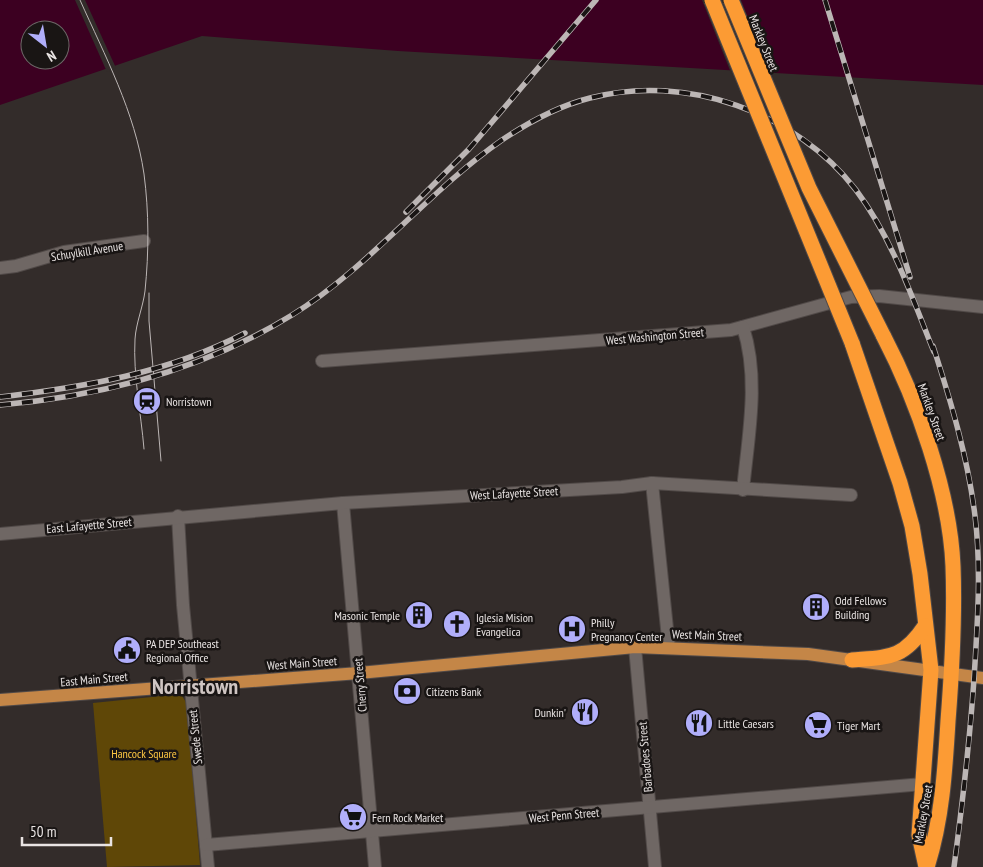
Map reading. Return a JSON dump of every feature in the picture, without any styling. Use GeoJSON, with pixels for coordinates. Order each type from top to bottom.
{"type":"FeatureCollection","features":[{"type":"Feature","properties":{"kind":"highway","name":"Markley Street"},"geometry":{"type":"LineString","coordinates":[[712,0],[852,343],[900,483],[912,526],[920,574],[931,670],[919,835],[926,867]]}},
{"type":"Feature","properties":{"kind":"highway","name":"Markley Street"},"geometry":{"type":"LineString","coordinates":[[731,0],[809,188],[883,335],[920,421],[933,461],[948,527],[953,565],[952,673],[942,800],[937,836],[926,867]]}},
{"type":"Feature","properties":{"kind":"highway"},"geometry":{"type":"LineString","coordinates":[[852,660],[887,657],[899,652],[913,643],[925,626]]}},
{"type":"Feature","properties":{"kind":"main road","name":"West Main Street"},"geometry":{"type":"LineString","coordinates":[[190,684],[359,673],[635,648],[774,651],[983,678]]}},
{"type":"Feature","properties":{"kind":"main road","name":"East Main Street"},"geometry":{"type":"LineString","coordinates":[[0,700],[190,684]]}},
{"type":"Feature","properties":{"kind":"street","name":"Schuylkill Avenue"},"geometry":{"type":"LineString","coordinates":[[0,268],[16,266],[64,252],[144,241]]}},
{"type":"Feature","properties":{"kind":"street","name":"West Washington Street"},"geometry":{"type":"LineString","coordinates":[[322,360],[595,341],[743,327],[851,297],[879,296],[983,307]]}},
{"type":"Feature","properties":{"kind":"street"},"geometry":{"type":"LineString","coordinates":[[743,327],[750,352],[752,381],[743,490]]}},
{"type":"Feature","properties":{"kind":"street"},"geometry":{"type":"LineString","coordinates":[[652,483],[669,648]]}},
{"type":"Feature","properties":{"kind":"street","name":"West Lafayette Street"},"geometry":{"type":"LineString","coordinates":[[178,516],[343,503],[622,487],[652,483],[743,490],[851,495]]}},
{"type":"Feature","properties":{"kind":"street","name":"Cherry Street"},"geometry":{"type":"LineString","coordinates":[[343,503],[375,867]]}},
{"type":"Feature","properties":{"kind":"street","name":"East Lafayette Street"},"geometry":{"type":"LineString","coordinates":[[0,534],[178,516]]}},
{"type":"Feature","properties":{"kind":"street","name":"Swede Street"},"geometry":{"type":"LineString","coordinates":[[178,516],[190,684],[208,867]]}},
{"type":"Feature","properties":{"kind":"street","name":"Barbadoes Street"},"geometry":{"type":"LineString","coordinates":[[635,648],[655,867]]}},
{"type":"Feature","properties":{"kind":"street","name":"West Penn Street"},"geometry":{"type":"LineString","coordinates":[[206,845],[923,784]]}},
{"type":"Feature","properties":{"kind":"green space","name":"Hancock Square"},"geometry":{"type":"Polygon","coordinates":[[[181,694],[187,704],[200,865],[107,867],[93,703],[181,694]]]}},
{"type":"Feature","properties":{"kind":"shaded area"},"geometry":{"type":"Polygon","coordinates":[[[0,0],[983,0],[983,85],[398,51],[202,36],[0,105],[0,0]]]}},
{"type":"Feature","properties":{"kind":"pier"},"geometry":{"type":"Polygon","coordinates":[[[75,0],[85,0],[116,68],[107,72],[75,0]]]}},
{"type":"Feature","properties":{"kind":"pier"},"geometry":{"type":"Polygon","coordinates":[[[702,0],[741,0],[771,75],[731,73],[702,0]]]}},
{"type":"Feature","properties":{"kind":"tram line"},"geometry":{"type":"LineString","coordinates":[[80,0],[109,63],[126,106],[140,151],[146,188],[148,217],[147,262],[145,291],[136,333],[135,353],[136,380],[144,449]]}},
{"type":"Feature","properties":{"kind":"tram line"},"geometry":{"type":"LineString","coordinates":[[149,293],[149,321],[161,461]]}},
{"type":"Feature","properties":{"kind":"railway"},"geometry":{"type":"LineString","coordinates":[[406,212],[469,149],[596,0]]}},
{"type":"Feature","properties":{"kind":"railway"},"geometry":{"type":"LineString","coordinates":[[825,0],[910,277]]}},
{"type":"Feature","properties":{"kind":"railway"},"geometry":{"type":"LineString","coordinates":[[0,405],[77,395],[151,377],[223,351],[258,334],[292,315],[347,275],[475,160],[502,140],[533,121],[567,105],[590,98],[627,92],[664,91],[701,96],[736,105],[771,120],[803,139],[831,163],[856,190],[869,208],[891,248],[934,352]]}},
{"type":"Feature","properties":{"kind":"railway"},"geometry":{"type":"LineString","coordinates":[[0,397],[95,383],[126,376],[186,358],[216,347],[245,333]]}},
{"type":"Feature","properties":{"kind":"railway"},"geometry":{"type":"LineString","coordinates":[[933,346],[963,451],[972,494],[978,553],[978,608],[973,689],[954,867]]}},
{"type":"Feature","properties":{"kind":"place","name":"Norristown"},"geometry":{"type":"Point","coordinates":[147,401]}},
{"type":"Feature","properties":{"kind":"place","name":"Odd Fellows Building"},"geometry":{"type":"Point","coordinates":[816,607]}},
{"type":"Feature","properties":{"kind":"place","name":"Masonic Temple"},"geometry":{"type":"Point","coordinates":[419,615]}},
{"type":"Feature","properties":{"kind":"place","name":"Iglesia Mision Evangelica"},"geometry":{"type":"Point","coordinates":[457,624]}},
{"type":"Feature","properties":{"kind":"place","name":"Philly Pregnancy Center"},"geometry":{"type":"Point","coordinates":[572,629]}},
{"type":"Feature","properties":{"kind":"place","name":"PA DEP Southeast Regional Office"},"geometry":{"type":"Point","coordinates":[127,650]}},
{"type":"Feature","properties":{"kind":"place","name":"Citizens Bank"},"geometry":{"type":"Point","coordinates":[407,691]}},
{"type":"Feature","properties":{"kind":"place","name":"Dunkin'"},"geometry":{"type":"Point","coordinates":[585,712]}},
{"type":"Feature","properties":{"kind":"place","name":"Little Caesars"},"geometry":{"type":"Point","coordinates":[699,723]}},
{"type":"Feature","properties":{"kind":"place","name":"Tiger Mart"},"geometry":{"type":"Point","coordinates":[818,725]}},
{"type":"Feature","properties":{"kind":"place","name":"Fern Rock Market"},"geometry":{"type":"Point","coordinates":[353,817]}},
{"type":"Feature","properties":{"kind":"district","name":"Norristown"},"geometry":{"type":"Point","coordinates":[195,686]}}]}
